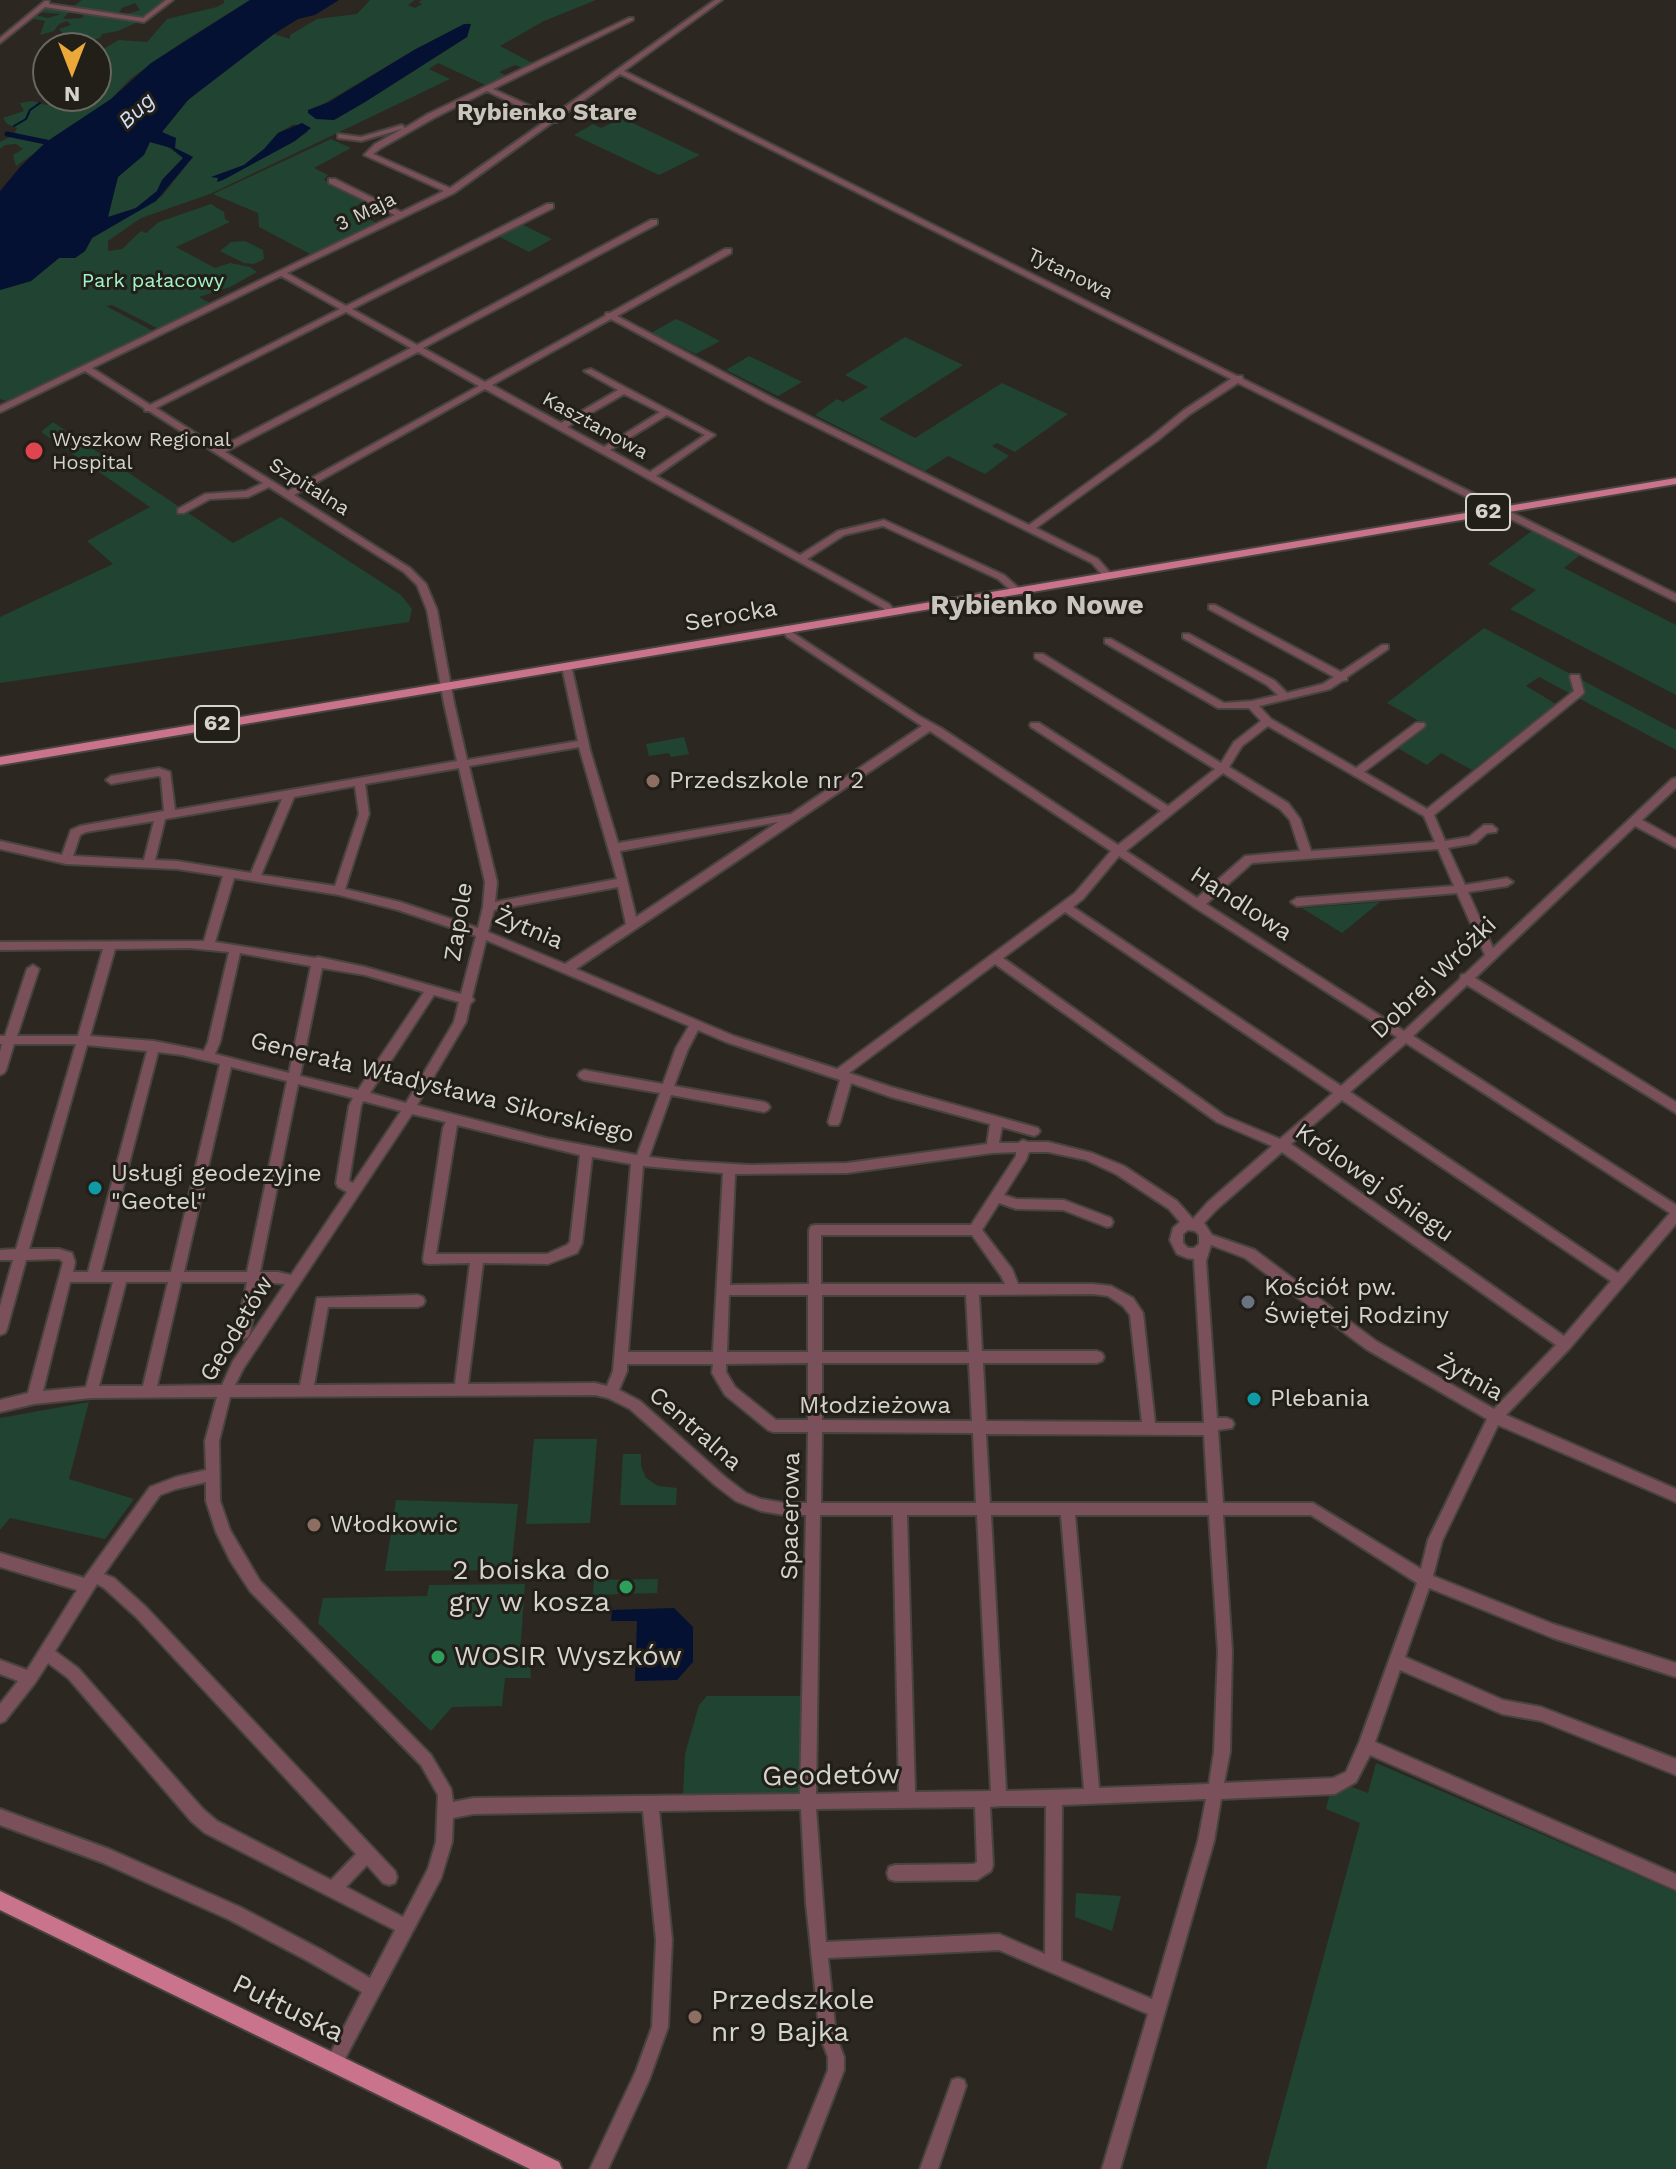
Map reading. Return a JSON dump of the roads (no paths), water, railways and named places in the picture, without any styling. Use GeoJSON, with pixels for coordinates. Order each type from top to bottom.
{"type":"FeatureCollection","features":[{"type":"Feature","properties":{"kind":"main road","name":"62"},"geometry":{"type":"LineString","coordinates":[[1502,510],[1676,481]]}},
{"type":"Feature","properties":{"kind":"main road","name":"Serocka"},"geometry":{"type":"LineString","coordinates":[[0,759],[1502,510]]}},
{"type":"Feature","properties":{"kind":"main road","name":"Pułtuska"},"geometry":{"type":"LineString","coordinates":[[0,1900],[552,2169]]}},
{"type":"Feature","properties":{"kind":"street"},"geometry":{"type":"LineString","coordinates":[[0,41],[4,33],[46,3],[144,20],[170,0]]}},
{"type":"Feature","properties":{"kind":"street","name":"3 Maja"},"geometry":{"type":"LineString","coordinates":[[0,409],[451,191],[719,0]]}},
{"type":"Feature","properties":{"kind":"street"},"geometry":{"type":"LineString","coordinates":[[451,191],[368,155],[431,116],[631,19]]}},
{"type":"Feature","properties":{"kind":"street","name":"Tytanowa"},"geometry":{"type":"LineString","coordinates":[[621,72],[1676,598]]}},
{"type":"Feature","properties":{"kind":"street"},"geometry":{"type":"LineString","coordinates":[[488,89],[554,120]]}},
{"type":"Feature","properties":{"kind":"street"},"geometry":{"type":"LineString","coordinates":[[341,136],[361,139],[431,116]]}},
{"type":"Feature","properties":{"kind":"street"},"geometry":{"type":"LineString","coordinates":[[332,181],[402,215]]}},
{"type":"Feature","properties":{"kind":"street"},"geometry":{"type":"LineString","coordinates":[[148,409],[550,206]]}},
{"type":"Feature","properties":{"kind":"street"},"geometry":{"type":"LineString","coordinates":[[218,452],[654,222]]}},
{"type":"Feature","properties":{"kind":"street"},"geometry":{"type":"LineString","coordinates":[[288,495],[728,251]]}},
{"type":"Feature","properties":{"kind":"street","name":"Kasztanowa"},"geometry":{"type":"LineString","coordinates":[[281,273],[888,607],[891,612]]}},
{"type":"Feature","properties":{"kind":"street"},"geometry":{"type":"LineString","coordinates":[[609,315],[771,401],[1095,561],[1107,575]]}},
{"type":"Feature","properties":{"kind":"street","name":"Szpitalna"},"geometry":{"type":"LineString","coordinates":[[86,368],[407,570],[421,584],[432,610],[446,685]]}},
{"type":"Feature","properties":{"kind":"street"},"geometry":{"type":"LineString","coordinates":[[588,371],[711,435],[650,476]]}},
{"type":"Feature","properties":{"kind":"street"},"geometry":{"type":"LineString","coordinates":[[1029,529],[1196,405],[1239,378]]}},
{"type":"Feature","properties":{"kind":"street"},"geometry":{"type":"LineString","coordinates":[[561,427],[624,390]]}},
{"type":"Feature","properties":{"kind":"street"},"geometry":{"type":"LineString","coordinates":[[603,451],[666,412]]}},
{"type":"Feature","properties":{"kind":"street"},"geometry":{"type":"LineString","coordinates":[[181,511],[208,496],[248,494],[270,483]]}},
{"type":"Feature","properties":{"kind":"street"},"geometry":{"type":"LineString","coordinates":[[800,559],[841,533],[884,523],[1001,577],[1017,591]]}},
{"type":"Feature","properties":{"kind":"street"},"geometry":{"type":"LineString","coordinates":[[1212,607],[1343,678]]}},
{"type":"Feature","properties":{"kind":"street","name":"Handlowa"},"geometry":{"type":"LineString","coordinates":[[786,629],[790,635],[1198,904],[1676,1213]]}},
{"type":"Feature","properties":{"kind":"street"},"geometry":{"type":"LineString","coordinates":[[1186,636],[1271,683],[1284,695]]}},
{"type":"Feature","properties":{"kind":"street"},"geometry":{"type":"LineString","coordinates":[[1108,641],[1213,704],[1252,704],[1326,687],[1385,647]]}},
{"type":"Feature","properties":{"kind":"street"},"geometry":{"type":"LineString","coordinates":[[1039,656],[1291,813],[1307,855]]}},
{"type":"Feature","properties":{"kind":"street"},"geometry":{"type":"LineString","coordinates":[[567,667],[632,924]]}},
{"type":"Feature","properties":{"kind":"street"},"geometry":{"type":"LineString","coordinates":[[1428,814],[1579,692],[1575,677]]}},
{"type":"Feature","properties":{"kind":"street","name":"Zapole"},"geometry":{"type":"LineString","coordinates":[[410,1107],[460,1022],[489,907],[491,882],[446,685]]}},
{"type":"Feature","properties":{"kind":"street"},"geometry":{"type":"LineString","coordinates":[[1252,704],[1267,721],[1428,814],[1490,955]]}},
{"type":"Feature","properties":{"kind":"street"},"geometry":{"type":"LineString","coordinates":[[834,1122],[842,1076],[1079,896],[1119,850],[1223,768],[1238,744],[1267,721]]}},
{"type":"Feature","properties":{"kind":"street"},"geometry":{"type":"LineString","coordinates":[[1035,725],[1168,811]]}},
{"type":"Feature","properties":{"kind":"street"},"geometry":{"type":"LineString","coordinates":[[1357,772],[1420,725]]}},
{"type":"Feature","properties":{"kind":"street"},"geometry":{"type":"LineString","coordinates":[[567,969],[930,726]]}},
{"type":"Feature","properties":{"kind":"street"},"geometry":{"type":"LineString","coordinates":[[66,860],[74,835],[80,830],[584,743]]}},
{"type":"Feature","properties":{"kind":"street"},"geometry":{"type":"LineString","coordinates":[[111,780],[159,772],[166,775],[165,815],[149,862]]}},
{"type":"Feature","properties":{"kind":"street"},"geometry":{"type":"LineString","coordinates":[[339,891],[364,814],[360,783]]}},
{"type":"Feature","properties":{"kind":"street","name":"Dobrej Wróżki"},"geometry":{"type":"LineString","coordinates":[[1197,1235],[1218,1203],[1405,1037],[1673,788]]}},
{"type":"Feature","properties":{"kind":"street"},"geometry":{"type":"LineString","coordinates":[[255,877],[289,795]]}},
{"type":"Feature","properties":{"kind":"street"},"geometry":{"type":"LineString","coordinates":[[613,848],[794,816]]}},
{"type":"Feature","properties":{"kind":"street"},"geometry":{"type":"LineString","coordinates":[[1634,821],[1676,844]]}},
{"type":"Feature","properties":{"kind":"street"},"geometry":{"type":"LineString","coordinates":[[1198,904],[1249,859],[1442,845],[1472,840],[1484,829],[1492,829]]}},
{"type":"Feature","properties":{"kind":"street","name":"Żytnia"},"geometry":{"type":"LineString","coordinates":[[0,845],[66,860],[149,862],[230,873],[339,891],[400,906],[483,934],[695,1026],[842,1076],[1034,1131]]}},
{"type":"Feature","properties":{"kind":"street"},"geometry":{"type":"LineString","coordinates":[[208,945],[230,873]]}},
{"type":"Feature","properties":{"kind":"street"},"geometry":{"type":"LineString","coordinates":[[489,907],[623,882]]}},
{"type":"Feature","properties":{"kind":"street"},"geometry":{"type":"LineString","coordinates":[[1297,902],[1462,889],[1507,882]]}},
{"type":"Feature","properties":{"kind":"street"},"geometry":{"type":"LineString","coordinates":[[1065,907],[1619,1280]]}},
{"type":"Feature","properties":{"kind":"street"},"geometry":{"type":"LineString","coordinates":[[0,1329],[110,945]]}},
{"type":"Feature","properties":{"kind":"street"},"geometry":{"type":"LineString","coordinates":[[0,946],[208,945],[235,948],[365,971],[468,1000]]}},
{"type":"Feature","properties":{"kind":"street"},"geometry":{"type":"LineString","coordinates":[[208,1055],[214,1042],[235,948]]}},
{"type":"Feature","properties":{"kind":"street","name":"Królowej Śniegu"},"geometry":{"type":"LineString","coordinates":[[995,958],[1221,1119],[1282,1145],[1565,1344]]}},
{"type":"Feature","properties":{"kind":"street"},"geometry":{"type":"LineString","coordinates":[[243,1333],[318,961]]}},
{"type":"Feature","properties":{"kind":"street"},"geometry":{"type":"LineString","coordinates":[[0,1070],[5,1040],[33,969]]}},
{"type":"Feature","properties":{"kind":"street"},"geometry":{"type":"LineString","coordinates":[[1465,978],[1676,1108]]}},
{"type":"Feature","properties":{"kind":"street"},"geometry":{"type":"LineString","coordinates":[[355,1190],[342,1183],[355,1106],[431,990]]}},
{"type":"Feature","properties":{"kind":"street"},"geometry":{"type":"LineString","coordinates":[[611,1393],[619,1375],[621,1358],[635,1176],[682,1048],[695,1026]]}},
{"type":"Feature","properties":{"kind":"street","name":"Generała Władysława Sikorskiego"},"geometry":{"type":"LineString","coordinates":[[5,1040],[84,1040],[154,1046],[208,1055],[586,1152],[640,1161],[729,1169],[871,1167],[992,1148],[1023,1145],[1056,1148],[1096,1159],[1120,1170],[1149,1190],[1197,1235]]}},
{"type":"Feature","properties":{"kind":"street"},"geometry":{"type":"LineString","coordinates":[[93,1277],[154,1046]]}},
{"type":"Feature","properties":{"kind":"street"},"geometry":{"type":"LineString","coordinates":[[149,1391],[227,1060]]}},
{"type":"Feature","properties":{"kind":"street"},"geometry":{"type":"LineString","coordinates":[[584,1075],[764,1107]]}},
{"type":"Feature","properties":{"kind":"street","name":"Geodetów"},"geometry":{"type":"LineString","coordinates":[[334,2062],[435,1872],[444,1842],[448,1811],[446,1794],[426,1760],[255,1586],[223,1532],[213,1501],[213,1434],[226,1390],[240,1361],[410,1107]]}},
{"type":"Feature","properties":{"kind":"street"},"geometry":{"type":"LineString","coordinates":[[454,1119],[449,1128],[429,1259],[548,1259],[572,1249],[576,1243],[586,1152]]}},
{"type":"Feature","properties":{"kind":"street"},"geometry":{"type":"LineString","coordinates":[[992,1148],[997,1121]]}},
{"type":"Feature","properties":{"kind":"street"},"geometry":{"type":"LineString","coordinates":[[1013,1289],[1007,1273],[975,1230],[1022,1157],[1023,1145]]}},
{"type":"Feature","properties":{"kind":"street","name":"Młodzieżowa"},"geometry":{"type":"LineString","coordinates":[[729,1169],[719,1373],[723,1384],[767,1422],[782,1428],[1227,1424]]}},
{"type":"Feature","properties":{"kind":"street"},"geometry":{"type":"LineString","coordinates":[[995,1197],[1016,1204],[1064,1205],[1107,1222]]}},
{"type":"Feature","properties":{"kind":"street","name":"Geodetów"},"geometry":{"type":"LineString","coordinates":[[448,1811],[473,1806],[999,1800],[1335,1786],[1351,1777],[1366,1746],[1425,1580],[1435,1540],[1495,1417],[1565,1344],[1676,1213]]}},
{"type":"Feature","properties":{"kind":"street","name":"Spacerowa"},"geometry":{"type":"LineString","coordinates":[[797,2169],[836,2070],[836,2057],[828,2036],[819,1950],[808,1802],[815,1428],[815,1230],[975,1230]]}},
{"type":"Feature","properties":{"kind":"street"},"geometry":{"type":"LineString","coordinates":[[1111,2169],[1195,1883],[1222,1752],[1225,1651],[1197,1235]]}},
{"type":"Feature","properties":{"kind":"street","name":"Żytnia"},"geometry":{"type":"LineString","coordinates":[[1185,1250],[1197,1235],[1263,1264],[1371,1345],[1495,1417],[1676,1496]]}},
{"type":"Feature","properties":{"kind":"street","name":"Generała Władysława Sikorskiego"},"geometry":{"type":"LineString","coordinates":[[1185,1250],[1175,1240],[1197,1235]]}},
{"type":"Feature","properties":{"kind":"street"},"geometry":{"type":"LineString","coordinates":[[1185,1250],[1192,1262],[1202,1299]]}},
{"type":"Feature","properties":{"kind":"street"},"geometry":{"type":"LineString","coordinates":[[0,1255],[67,1257],[69,1262],[34,1398]]}},
{"type":"Feature","properties":{"kind":"street"},"geometry":{"type":"LineString","coordinates":[[461,1389],[477,1258]]}},
{"type":"Feature","properties":{"kind":"street"},"geometry":{"type":"LineString","coordinates":[[65,1277],[253,1277],[293,1281]]}},
{"type":"Feature","properties":{"kind":"street"},"geometry":{"type":"LineString","coordinates":[[91,1392],[121,1277]]}},
{"type":"Feature","properties":{"kind":"street"},"geometry":{"type":"LineString","coordinates":[[972,1289],[999,1800]]}},
{"type":"Feature","properties":{"kind":"street"},"geometry":{"type":"LineString","coordinates":[[722,1290],[1098,1289],[1115,1293],[1128,1302],[1137,1320],[1149,1427]]}},
{"type":"Feature","properties":{"kind":"street"},"geometry":{"type":"LineString","coordinates":[[306,1389],[322,1302],[418,1301]]}},
{"type":"Feature","properties":{"kind":"street"},"geometry":{"type":"LineString","coordinates":[[621,1358],[1097,1357]]}},
{"type":"Feature","properties":{"kind":"street","name":"Centralna"},"geometry":{"type":"LineString","coordinates":[[0,1406],[34,1398],[91,1392],[581,1388],[611,1393],[645,1412],[741,1497],[767,1507],[1313,1509],[1425,1580],[1553,1631],[1676,1670]]}},
{"type":"Feature","properties":{"kind":"street"},"geometry":{"type":"LineString","coordinates":[[0,1716],[30,1678],[90,1581],[155,1491],[211,1475]]}},
{"type":"Feature","properties":{"kind":"street"},"geometry":{"type":"LineString","coordinates":[[1067,1508],[1092,1797]]}},
{"type":"Feature","properties":{"kind":"street"},"geometry":{"type":"LineString","coordinates":[[900,1509],[907,1801]]}},
{"type":"Feature","properties":{"kind":"street"},"geometry":{"type":"LineString","coordinates":[[0,1560],[109,1583],[141,1612],[389,1877]]}},
{"type":"Feature","properties":{"kind":"street"},"geometry":{"type":"LineString","coordinates":[[46,1653],[73,1673],[197,1815],[211,1827],[406,1927]]}},
{"type":"Feature","properties":{"kind":"street"},"geometry":{"type":"LineString","coordinates":[[1397,1661],[1502,1707],[1541,1714],[1676,1767]]}},
{"type":"Feature","properties":{"kind":"street"},"geometry":{"type":"LineString","coordinates":[[0,1667],[30,1678]]}},
{"type":"Feature","properties":{"kind":"street"},"geometry":{"type":"LineString","coordinates":[[1366,1746],[1675,1876]]}},
{"type":"Feature","properties":{"kind":"street"},"geometry":{"type":"LineString","coordinates":[[1053,1965],[1054,1798]]}},
{"type":"Feature","properties":{"kind":"street"},"geometry":{"type":"LineString","coordinates":[[895,1873],[977,1872],[985,1865],[982,1800]]}},
{"type":"Feature","properties":{"kind":"street"},"geometry":{"type":"LineString","coordinates":[[599,2169],[643,2074],[660,2027],[664,1940],[650,1804]]}},
{"type":"Feature","properties":{"kind":"street"},"geometry":{"type":"LineString","coordinates":[[0,1817],[103,1855],[234,1913],[372,1989]]}},
{"type":"Feature","properties":{"kind":"street"},"geometry":{"type":"LineString","coordinates":[[334,1888],[367,1854]]}},
{"type":"Feature","properties":{"kind":"street"},"geometry":{"type":"LineString","coordinates":[[819,1950],[999,1942],[1157,2010]]}},
{"type":"Feature","properties":{"kind":"street"},"geometry":{"type":"LineString","coordinates":[[929,2169],[958,2086]]}},
{"type":"Feature","properties":{"kind":"water","name":"Bug"},"geometry":{"type":"Polygon","coordinates":[[[250,0],[339,0],[274,34],[188,100],[162,132],[176,138],[175,148],[193,157],[156,201],[92,238],[85,251],[75,258],[59,258],[31,281],[0,290],[0,191],[46,142],[91,112],[112,112],[112,98],[151,63],[250,0]],[[150,142],[144,155],[118,177],[108,217],[136,208],[157,191],[162,180],[183,158],[171,148],[150,142]]]}},
{"type":"Feature","properties":{"kind":"water"},"geometry":{"type":"Polygon","coordinates":[[[464,24],[471,24],[467,37],[334,120],[316,119],[308,113],[308,110],[329,102],[414,50],[464,24]]]}},
{"type":"Feature","properties":{"kind":"water"},"geometry":{"type":"Polygon","coordinates":[[[302,123],[311,128],[295,141],[223,180],[217,182],[218,178],[211,177],[244,165],[278,133],[302,123]]]}},
{"type":"Feature","properties":{"kind":"water"},"geometry":{"type":"Polygon","coordinates":[[[674,1608],[693,1627],[693,1662],[677,1680],[635,1681],[637,1621],[611,1621],[612,1610],[674,1608]]]}},
{"type":"Feature","properties":{"kind":"waterway"},"geometry":{"type":"LineString","coordinates":[[14,126],[26,119],[32,109]]}},
{"type":"Feature","properties":{"kind":"waterway"},"geometry":{"type":"LineString","coordinates":[[7,134],[46,142]]}},
{"type":"Feature","properties":{"kind":"place","name":"Wyszkow Regional Hospital"},"geometry":{"type":"Point","coordinates":[34,451]}},
{"type":"Feature","properties":{"kind":"place","name":"Przedszkole nr 2"},"geometry":{"type":"Point","coordinates":[653,781]}},
{"type":"Feature","properties":{"kind":"place","name":"Usługi geodezyjne \"Geotel\""},"geometry":{"type":"Point","coordinates":[95,1188]}},
{"type":"Feature","properties":{"kind":"place","name":"Kościół pw. Świętej Rodziny"},"geometry":{"type":"Point","coordinates":[1248,1302]}},
{"type":"Feature","properties":{"kind":"place","name":"Plebania"},"geometry":{"type":"Point","coordinates":[1254,1399]}},
{"type":"Feature","properties":{"kind":"place","name":"Włodkowic"},"geometry":{"type":"Point","coordinates":[314,1525]}},
{"type":"Feature","properties":{"kind":"place","name":"2 boiska do gry w kosza"},"geometry":{"type":"Point","coordinates":[626,1587]}},
{"type":"Feature","properties":{"kind":"place","name":"WOSIR Wyszków"},"geometry":{"type":"Point","coordinates":[438,1657]}},
{"type":"Feature","properties":{"kind":"place","name":"Przedszkole nr 9 Bajka"},"geometry":{"type":"Point","coordinates":[695,2017]}},
{"type":"Feature","properties":{"kind":"district","name":"Rybienko Stare"},"geometry":{"type":"Point","coordinates":[547,113]}},
{"type":"Feature","properties":{"kind":"district","name":"Rybienko Nowe"},"geometry":{"type":"Point","coordinates":[1037,606]}},
{"type":"Feature","properties":{"kind":"park label","name":"Park pałacowy"},"geometry":{"type":"Point","coordinates":[153,281]}}]}
